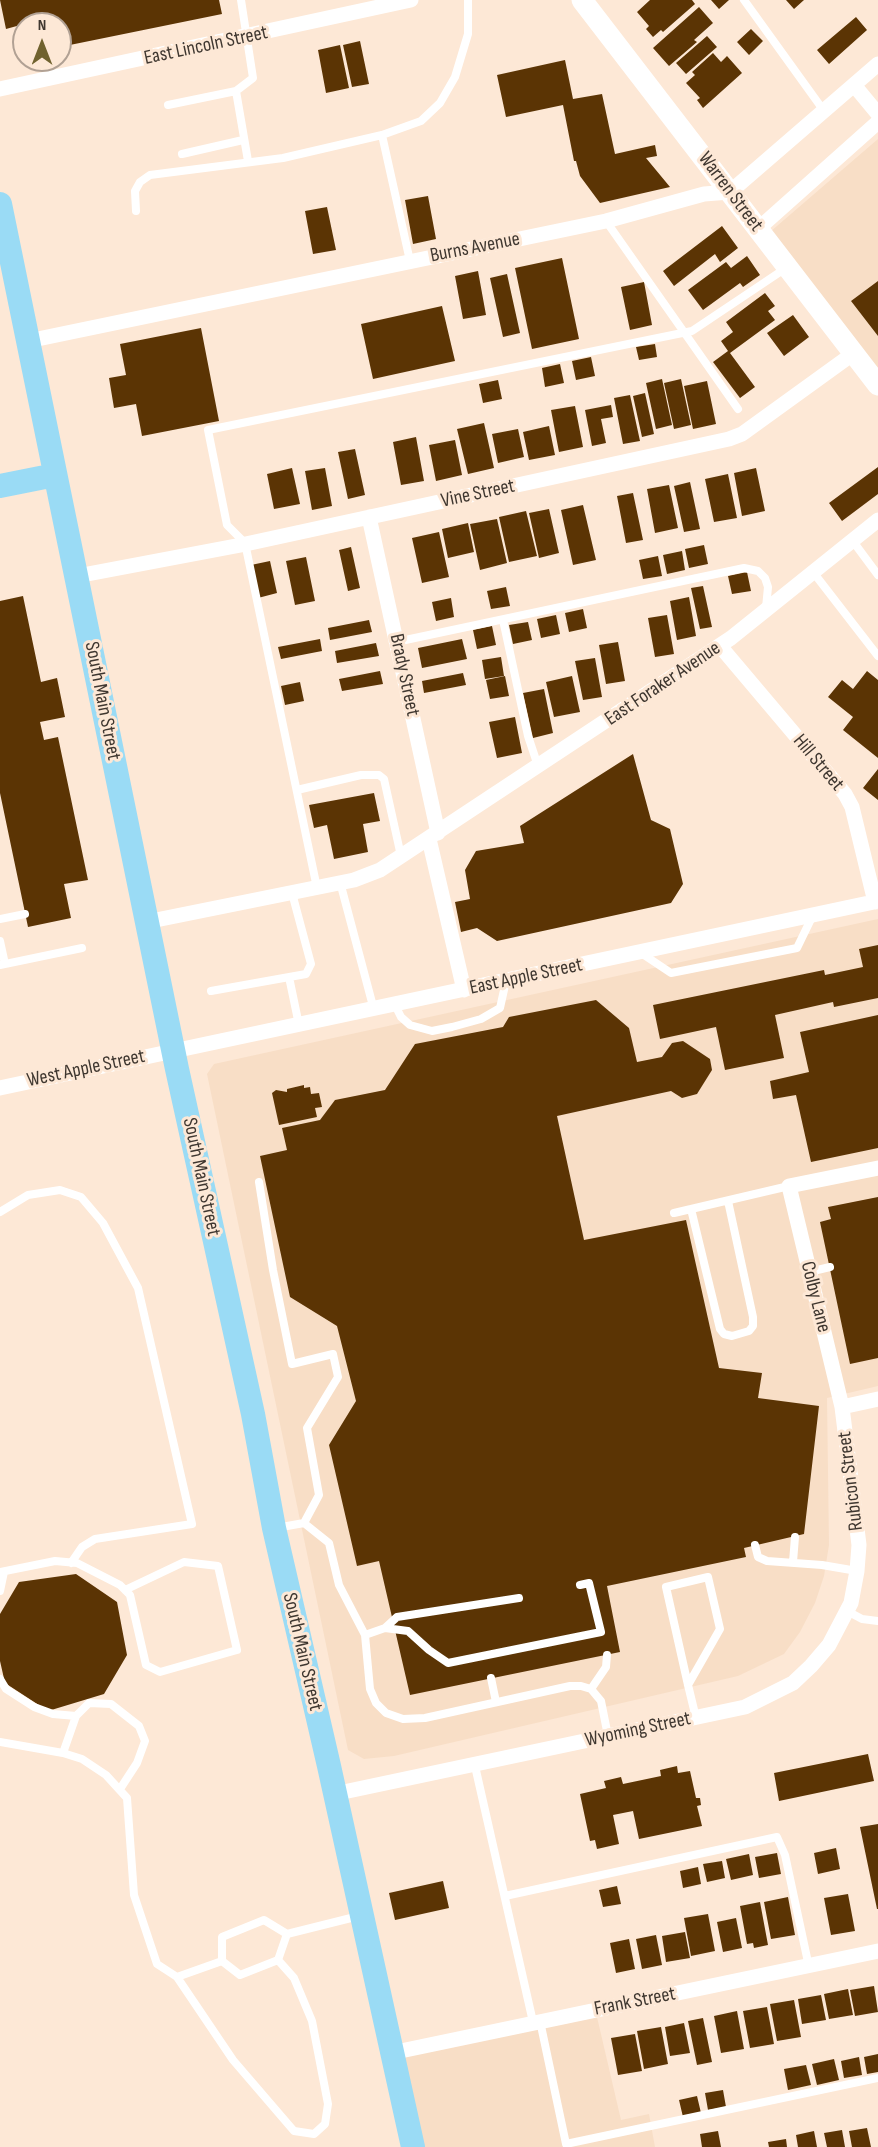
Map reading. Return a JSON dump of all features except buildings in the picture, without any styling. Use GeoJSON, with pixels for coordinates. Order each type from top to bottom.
{"type":"FeatureCollection","features":[{"type":"Feature","properties":{"kind":"main road","name":"South Main Street"},"geometry":{"type":"LineString","coordinates":[[0,204],[4,247],[28,341],[146,922],[253,1413],[274,1528],[413,2147]]}},
{"type":"Feature","properties":{"kind":"main road"},"geometry":{"type":"LineString","coordinates":[[0,486],[55,475]]}},
{"type":"Feature","properties":{"kind":"street","name":"East Lincoln Street"},"geometry":{"type":"LineString","coordinates":[[0,89],[411,0]]}},
{"type":"Feature","properties":{"kind":"street","name":"Warren Street"},"geometry":{"type":"LineString","coordinates":[[582,0],[878,385]]}},
{"type":"Feature","properties":{"kind":"street"},"geometry":{"type":"LineString","coordinates":[[730,192],[878,64]]}},
{"type":"Feature","properties":{"kind":"street"},"geometry":{"type":"LineString","coordinates":[[854,85],[878,114]]}},
{"type":"Feature","properties":{"kind":"street"},"geometry":{"type":"LineString","coordinates":[[758,229],[878,122]]}},
{"type":"Feature","properties":{"kind":"street","name":"Burns Avenue"},"geometry":{"type":"LineString","coordinates":[[28,341],[606,221],[704,194],[730,192]]}},
{"type":"Feature","properties":{"kind":"street","name":"Vine Street"},"geometry":{"type":"LineString","coordinates":[[77,576],[369,517],[734,437],[854,353]]}},
{"type":"Feature","properties":{"kind":"street","name":"Brady Street"},"geometry":{"type":"LineString","coordinates":[[369,517],[396,642],[464,990]]}},
{"type":"Feature","properties":{"kind":"street","name":"East Foraker Avenue"},"geometry":{"type":"LineString","coordinates":[[146,922],[317,888],[381,870],[720,646],[878,520]]}},
{"type":"Feature","properties":{"kind":"street","name":"Hill Street"},"geometry":{"type":"LineString","coordinates":[[720,646],[845,794],[852,807],[876,902]]}},
{"type":"Feature","properties":{"kind":"street","name":"East Apple Street"},"geometry":{"type":"LineString","coordinates":[[173,1050],[299,1026],[876,902]]}},
{"type":"Feature","properties":{"kind":"street","name":"West Apple Street"},"geometry":{"type":"LineString","coordinates":[[0,1088],[173,1050]]}},
{"type":"Feature","properties":{"kind":"street"},"geometry":{"type":"LineString","coordinates":[[789,1186],[878,1168]]}},
{"type":"Feature","properties":{"kind":"street","name":"Colby Lane"},"geometry":{"type":"LineString","coordinates":[[789,1186],[842,1407]]}},
{"type":"Feature","properties":{"kind":"street"},"geometry":{"type":"LineString","coordinates":[[842,1407],[878,1399]]}},
{"type":"Feature","properties":{"kind":"street","name":"Rubicon Street"},"geometry":{"type":"LineString","coordinates":[[842,1407],[858,1563]]}},
{"type":"Feature","properties":{"kind":"street","name":"Wyoming Street"},"geometry":{"type":"LineString","coordinates":[[334,1794],[475,1766],[745,1707],[793,1683],[829,1645],[847,1611],[858,1563]]}},
{"type":"Feature","properties":{"kind":"street","name":"Frank Street"},"geometry":{"type":"LineString","coordinates":[[391,2053],[878,1951]]}},
{"type":"Feature","properties":{"kind":"lane"},"geometry":{"type":"LineString","coordinates":[[168,105],[236,91],[253,78],[241,0]]}},
{"type":"Feature","properties":{"kind":"lane"},"geometry":{"type":"LineString","coordinates":[[136,211],[135,191],[140,182],[150,175],[283,158],[382,135],[421,121],[446,95],[467,43],[468,0]]}},
{"type":"Feature","properties":{"kind":"lane"},"geometry":{"type":"LineString","coordinates":[[744,0],[824,111]]}},
{"type":"Feature","properties":{"kind":"lane"},"geometry":{"type":"LineString","coordinates":[[236,91],[248,161]]}},
{"type":"Feature","properties":{"kind":"lane"},"geometry":{"type":"LineString","coordinates":[[382,135],[410,261]]}},
{"type":"Feature","properties":{"kind":"lane"},"geometry":{"type":"LineString","coordinates":[[182,154],[243,140]]}},
{"type":"Feature","properties":{"kind":"lane"},"geometry":{"type":"LineString","coordinates":[[606,221],[683,334],[738,409]]}},
{"type":"Feature","properties":{"kind":"lane"},"geometry":{"type":"LineString","coordinates":[[317,888],[245,543],[227,525],[208,430],[683,334],[703,326],[787,267]]}},
{"type":"Feature","properties":{"kind":"lane"},"geometry":{"type":"LineString","coordinates":[[852,540],[878,575]]}},
{"type":"Feature","properties":{"kind":"lane"},"geometry":{"type":"LineString","coordinates":[[396,642],[744,568],[758,571],[765,578],[768,587],[766,609]]}},
{"type":"Feature","properties":{"kind":"lane"},"geometry":{"type":"LineString","coordinates":[[813,571],[878,656]]}},
{"type":"Feature","properties":{"kind":"lane"},"geometry":{"type":"LineString","coordinates":[[503,620],[528,736],[539,767]]}},
{"type":"Feature","properties":{"kind":"lane"},"geometry":{"type":"LineString","coordinates":[[297,790],[361,775],[379,775],[384,779],[401,857]]}},
{"type":"Feature","properties":{"kind":"lane"},"geometry":{"type":"LineString","coordinates":[[340,882],[374,1010]]}},
{"type":"Feature","properties":{"kind":"lane"},"geometry":{"type":"LineString","coordinates":[[211,991],[306,974],[310,963],[292,893]]}},
{"type":"Feature","properties":{"kind":"lane"},"geometry":{"type":"LineString","coordinates":[[0,919],[25,914]]}},
{"type":"Feature","properties":{"kind":"lane"},"geometry":{"type":"LineString","coordinates":[[640,952],[671,973],[797,948],[813,915]]}},
{"type":"Feature","properties":{"kind":"lane"},"geometry":{"type":"LineString","coordinates":[[0,941],[2,964],[82,948]]}},
{"type":"Feature","properties":{"kind":"lane"},"geometry":{"type":"LineString","coordinates":[[289,976],[299,1026]]}},
{"type":"Feature","properties":{"kind":"lane"},"geometry":{"type":"LineString","coordinates":[[395,1005],[401,1017],[410,1025],[432,1030],[452,1027],[481,1019],[500,1008],[506,981]]}},
{"type":"Feature","properties":{"kind":"lane"},"geometry":{"type":"LineString","coordinates":[[259,1182],[273,1270],[292,1364],[333,1354],[338,1377],[307,1428],[319,1495],[303,1523]]}},
{"type":"Feature","properties":{"kind":"lane"},"geometry":{"type":"LineString","coordinates":[[674,1213],[789,1186]]}},
{"type":"Feature","properties":{"kind":"lane"},"geometry":{"type":"LineString","coordinates":[[0,1212],[28,1196],[60,1190],[81,1197],[103,1224],[138,1287],[192,1524],[95,1539],[82,1547],[71,1563]]}},
{"type":"Feature","properties":{"kind":"lane"},"geometry":{"type":"LineString","coordinates":[[691,1209],[720,1329],[724,1334],[732,1336],[749,1331],[753,1326],[753,1317],[728,1201]]}},
{"type":"Feature","properties":{"kind":"lane"},"geometry":{"type":"LineString","coordinates":[[809,1272],[830,1268]]}},
{"type":"Feature","properties":{"kind":"lane"},"geometry":{"type":"LineString","coordinates":[[274,1528],[303,1523],[328,1543],[339,1585],[365,1635],[370,1689],[376,1703],[386,1713],[403,1719],[425,1718],[570,1686],[591,1689],[601,1701],[609,1736]]}},
{"type":"Feature","properties":{"kind":"lane"},"geometry":{"type":"LineString","coordinates":[[793,1562],[795,1537]]}},
{"type":"Feature","properties":{"kind":"lane"},"geometry":{"type":"LineString","coordinates":[[755,1545],[758,1557],[762,1560],[858,1563]]}},
{"type":"Feature","properties":{"kind":"lane"},"geometry":{"type":"LineString","coordinates":[[0,1591],[2,1572],[56,1561],[71,1563],[86,1568],[130,1595],[146,1665],[160,1672],[237,1650],[218,1566],[184,1562],[125,1590]]}},
{"type":"Feature","properties":{"kind":"lane"},"geometry":{"type":"LineString","coordinates":[[688,1685],[720,1629],[708,1577],[666,1587],[688,1685],[696,1718]]}},
{"type":"Feature","properties":{"kind":"lane"},"geometry":{"type":"LineString","coordinates":[[385,1628],[408,1631],[448,1663],[601,1632],[589,1583],[580,1585]]}},
{"type":"Feature","properties":{"kind":"lane"},"geometry":{"type":"LineString","coordinates":[[365,1635],[385,1628],[397,1617],[519,1598]]}},
{"type":"Feature","properties":{"kind":"lane"},"geometry":{"type":"LineString","coordinates":[[847,1611],[862,1619],[878,1621]]}},
{"type":"Feature","properties":{"kind":"lane"},"geometry":{"type":"LineString","coordinates":[[591,1689],[606,1667],[607,1655]]}},
{"type":"Feature","properties":{"kind":"lane"},"geometry":{"type":"LineString","coordinates":[[490,1678],[496,1702]]}},
{"type":"Feature","properties":{"kind":"lane"},"geometry":{"type":"LineString","coordinates":[[0,1679],[6,1689],[34,1707],[53,1714],[76,1716]]}},
{"type":"Feature","properties":{"kind":"lane"},"geometry":{"type":"LineString","coordinates":[[63,1753],[76,1716],[89,1703],[111,1704],[140,1726],[145,1741],[137,1763],[120,1789]]}},
{"type":"Feature","properties":{"kind":"lane"},"geometry":{"type":"LineString","coordinates":[[0,1742],[63,1753],[82,1759],[106,1775],[120,1789],[126,1798],[134,1895],[157,1964],[177,1977],[233,2060],[294,2131],[314,2134],[325,2124],[328,2104],[312,2021],[294,1978],[278,1960]]}},
{"type":"Feature","properties":{"kind":"lane"},"geometry":{"type":"LineString","coordinates":[[475,1766],[566,2144],[878,2078]]}},
{"type":"Feature","properties":{"kind":"lane"},"geometry":{"type":"LineString","coordinates":[[505,1896],[777,1837],[786,1855],[809,1967]]}},
{"type":"Feature","properties":{"kind":"lane"},"geometry":{"type":"LineString","coordinates":[[222,1961],[222,1937],[264,1920],[287,1934],[361,1916]]}},
{"type":"Feature","properties":{"kind":"lane"},"geometry":{"type":"LineString","coordinates":[[222,1961],[240,1975],[278,1960],[287,1934]]}},
{"type":"Feature","properties":{"kind":"lane"},"geometry":{"type":"LineString","coordinates":[[177,1977],[222,1961]]}},
{"type":"Feature","properties":{"kind":"shaded area"},"geometry":{"type":"Polygon","coordinates":[[[878,139],[878,373],[770,232],[878,139]]]}},
{"type":"Feature","properties":{"kind":"shaded area"},"geometry":{"type":"Polygon","coordinates":[[[878,919],[878,1386],[827,1398],[829,1545],[824,1576],[815,1603],[800,1632],[784,1654],[738,1676],[394,1756],[364,1759],[348,1750],[207,1074],[214,1064],[878,919]]]}},
{"type":"Feature","properties":{"kind":"shaded area"},"geometry":{"type":"Polygon","coordinates":[[[597,2017],[621,2120],[649,2114],[655,2147],[424,2147],[403,2057],[597,2017]]]}}]}
